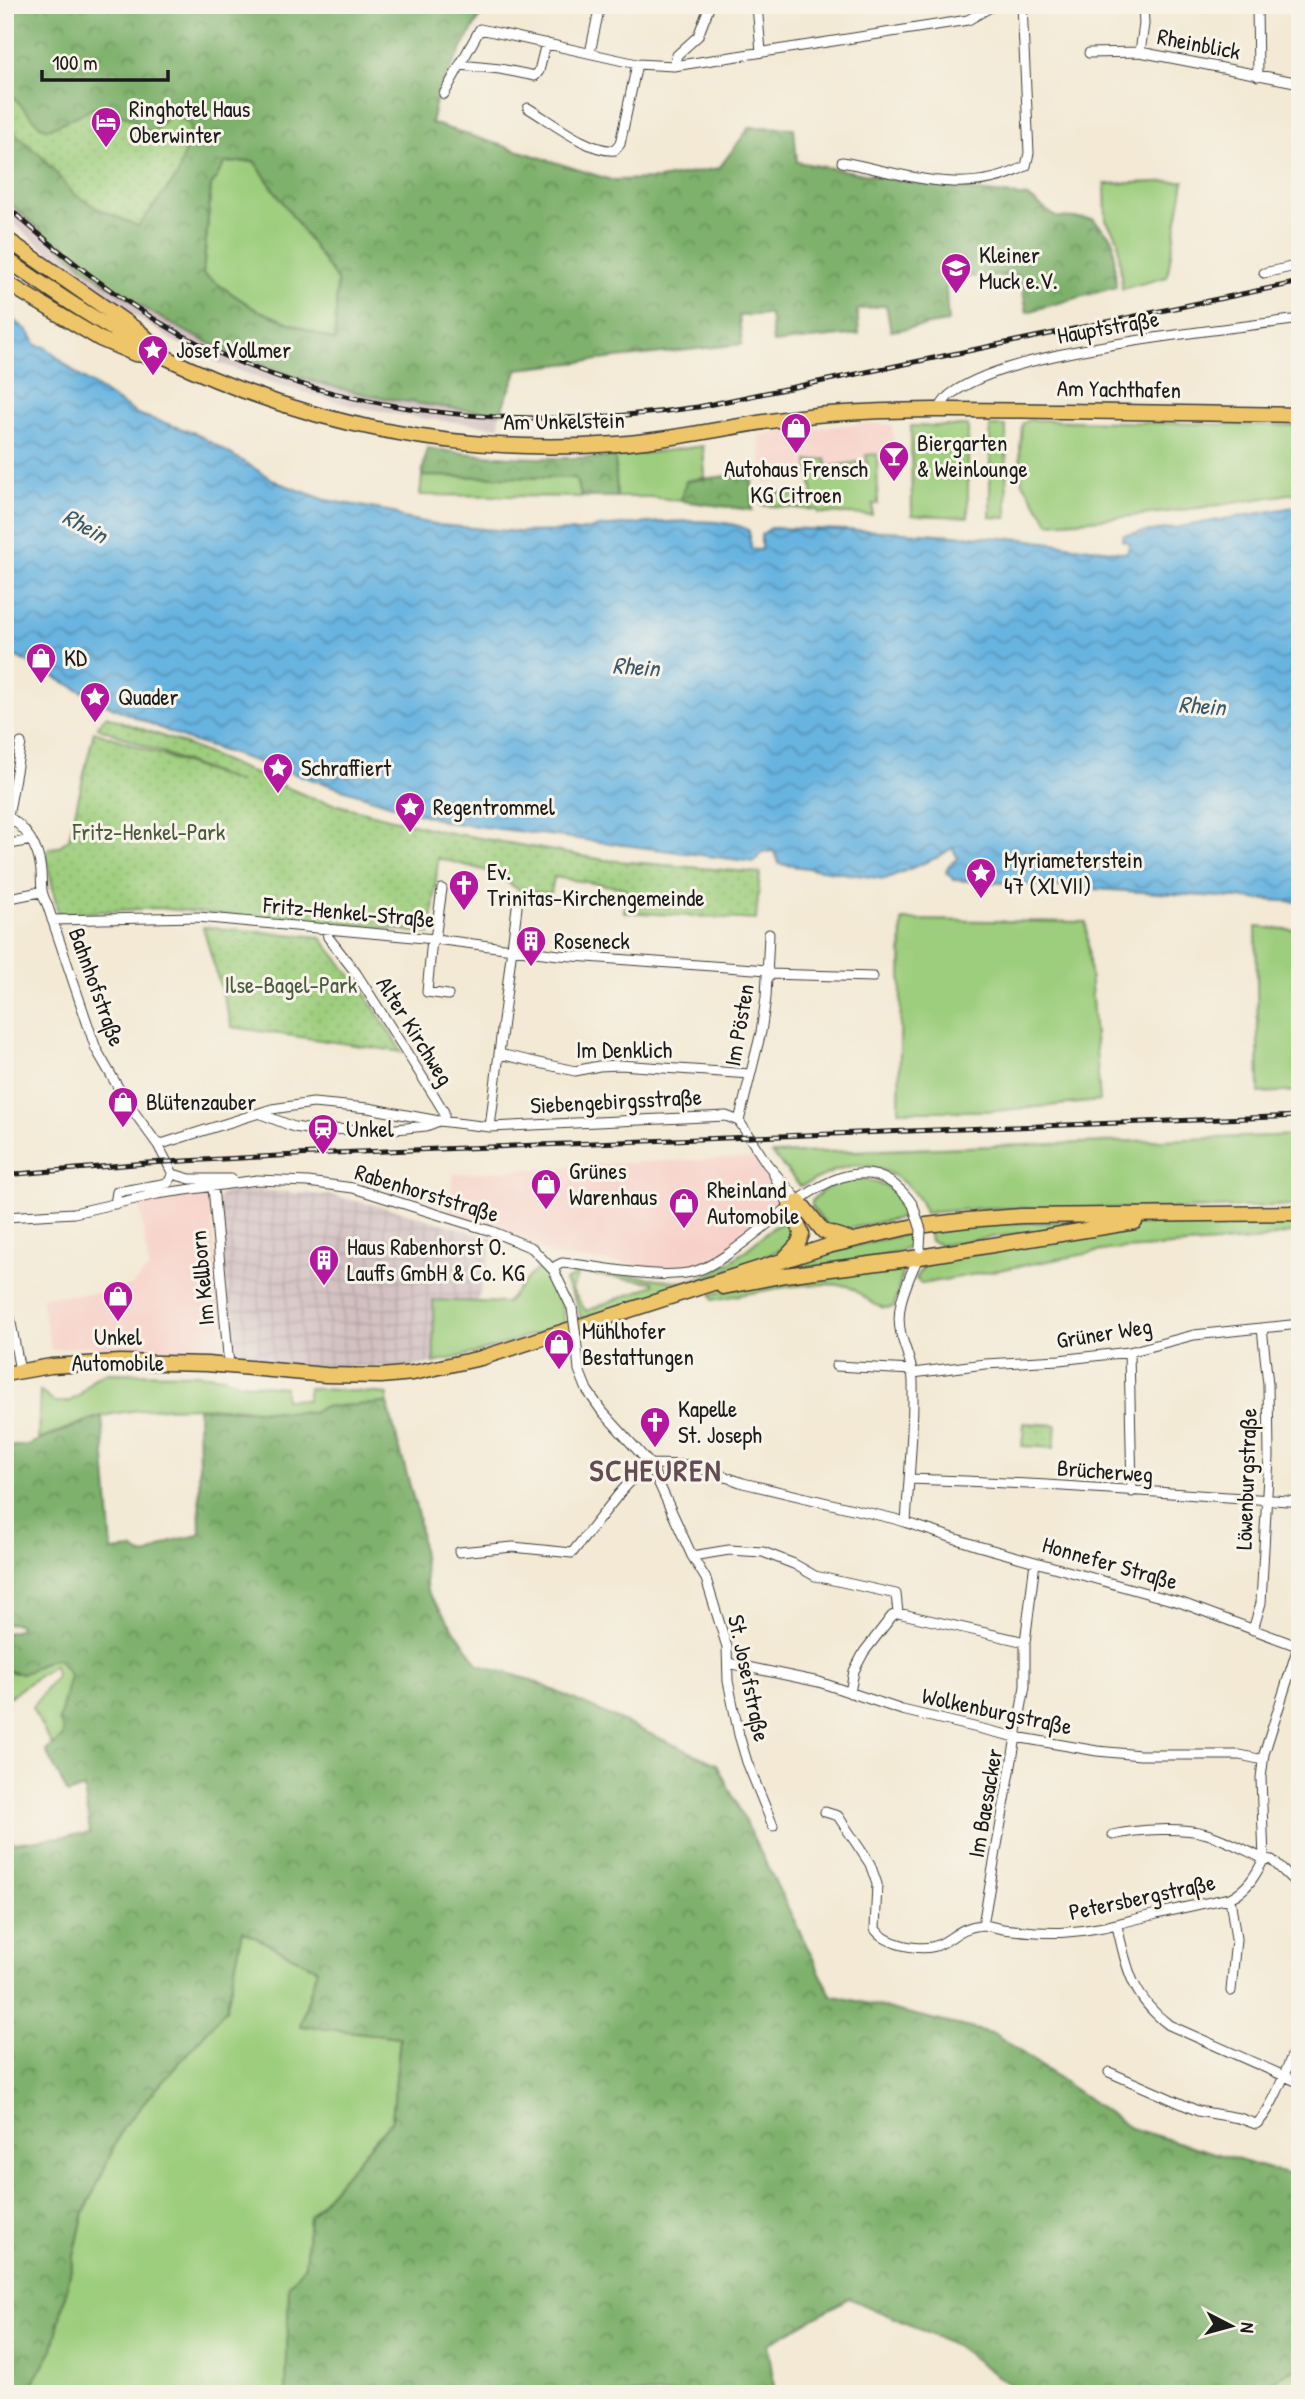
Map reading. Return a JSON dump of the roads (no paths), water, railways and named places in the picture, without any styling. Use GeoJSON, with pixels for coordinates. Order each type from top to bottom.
{"type":"FeatureCollection","features":[{"type":"Feature","properties":{"kind":"main road"},"geometry":{"type":"LineString","coordinates":[[5,238],[140,332],[163,356]]}},
{"type":"Feature","properties":{"kind":"main road"},"geometry":{"type":"LineString","coordinates":[[5,258],[83,310],[163,356]]}},
{"type":"Feature","properties":{"kind":"main road"},"geometry":{"type":"LineString","coordinates":[[5,282],[119,348],[135,354],[163,356]]}},
{"type":"Feature","properties":{"kind":"main road","name":"Am Unkelstein"},"geometry":{"type":"LineString","coordinates":[[163,356],[268,401],[332,420],[414,436],[506,446],[616,444],[826,414],[938,410]]}},
{"type":"Feature","properties":{"kind":"main road","name":"Am Yachthafen"},"geometry":{"type":"LineString","coordinates":[[938,410],[1300,415]]}},
{"type":"Feature","properties":{"kind":"main road"},"geometry":{"type":"LineString","coordinates":[[794,1204],[823,1231],[850,1239]]}},
{"type":"Feature","properties":{"kind":"main road"},"geometry":{"type":"LineString","coordinates":[[784,1259],[798,1244],[802,1234],[794,1204]]}},
{"type":"Feature","properties":{"kind":"main road"},"geometry":{"type":"LineString","coordinates":[[13,1372],[120,1362],[229,1366],[346,1376],[397,1375],[436,1370],[481,1358],[784,1259],[850,1239],[910,1227],[1021,1216],[1300,1213]]}},
{"type":"Feature","properties":{"kind":"main road"},"geometry":{"type":"LineString","coordinates":[[698,1287],[721,1288],[919,1252],[1140,1221],[1156,1214]]}},
{"type":"Feature","properties":{"kind":"street"},"geometry":{"type":"LineString","coordinates":[[590,53],[600,5]]}},
{"type":"Feature","properties":{"kind":"street"},"geometry":{"type":"LineString","coordinates":[[674,66],[677,55],[698,36],[710,5]]}},
{"type":"Feature","properties":{"kind":"street"},"geometry":{"type":"LineString","coordinates":[[757,5],[761,52]]}},
{"type":"Feature","properties":{"kind":"street"},"geometry":{"type":"LineString","coordinates":[[444,94],[480,29],[637,64],[674,66],[968,20],[994,5]]}},
{"type":"Feature","properties":{"kind":"street"},"geometry":{"type":"LineString","coordinates":[[842,162],[961,184],[990,179],[1026,166],[1029,153],[1021,5]]}},
{"type":"Feature","properties":{"kind":"street"},"geometry":{"type":"LineString","coordinates":[[1140,52],[1144,24],[1143,5]]}},
{"type":"Feature","properties":{"kind":"street"},"geometry":{"type":"LineString","coordinates":[[1257,5],[1258,76]]}},
{"type":"Feature","properties":{"kind":"street"},"geometry":{"type":"LineString","coordinates":[[460,65],[536,76],[546,43]]}},
{"type":"Feature","properties":{"kind":"street","name":"Rheinblick"},"geometry":{"type":"LineString","coordinates":[[1089,52],[1140,52],[1300,83]]}},
{"type":"Feature","properties":{"kind":"street"},"geometry":{"type":"LineString","coordinates":[[528,108],[584,142],[615,150],[620,144],[637,64]]}},
{"type":"Feature","properties":{"kind":"street"},"geometry":{"type":"LineString","coordinates":[[1264,273],[1300,265]]}},
{"type":"Feature","properties":{"kind":"street","name":"Hauptstraße"},"geometry":{"type":"LineString","coordinates":[[938,410],[954,392],[995,373],[1041,359],[1154,337],[1300,319]]}},
{"type":"Feature","properties":{"kind":"street"},"geometry":{"type":"LineString","coordinates":[[5,845],[30,841],[19,824],[6,816],[20,743]]}},
{"type":"Feature","properties":{"kind":"street","name":"Bahnhofstraße"},"geometry":{"type":"LineString","coordinates":[[30,841],[37,853],[40,892],[96,1049],[126,1101],[158,1145],[173,1174]]}},
{"type":"Feature","properties":{"kind":"street"},"geometry":{"type":"LineString","coordinates":[[442,889],[427,992],[448,995]]}},
{"type":"Feature","properties":{"kind":"street"},"geometry":{"type":"LineString","coordinates":[[5,899],[40,892]]}},
{"type":"Feature","properties":{"kind":"street"},"geometry":{"type":"LineString","coordinates":[[490,1127],[517,907]]}},
{"type":"Feature","properties":{"kind":"street","name":"Fritz-Henkel-Straße"},"geometry":{"type":"LineString","coordinates":[[52,920],[198,917],[433,939],[612,960],[873,977]]}},
{"type":"Feature","properties":{"kind":"street","name":"Alter Kirchweg"},"geometry":{"type":"LineString","coordinates":[[326,928],[328,937],[356,973],[444,1112],[441,1121]]}},
{"type":"Feature","properties":{"kind":"street","name":"Im Pösten"},"geometry":{"type":"LineString","coordinates":[[739,1121],[761,1032],[769,934]]}},
{"type":"Feature","properties":{"kind":"street","name":"Im Denklich"},"geometry":{"type":"LineString","coordinates":[[499,1054],[575,1071],[620,1065],[750,1074]]}},
{"type":"Feature","properties":{"kind":"street","name":"Siebengebirgsstraße"},"geometry":{"type":"LineString","coordinates":[[158,1145],[272,1109],[299,1105],[340,1105],[490,1127],[715,1115],[732,1117],[739,1121]]}},
{"type":"Feature","properties":{"kind":"street","name":"Siebengebirgsstraße"},"geometry":{"type":"LineString","coordinates":[[261,1114],[294,1127],[314,1129],[386,1130],[426,1126],[441,1121]]}},
{"type":"Feature","properties":{"kind":"street"},"geometry":{"type":"LineString","coordinates":[[739,1121],[794,1204]]}},
{"type":"Feature","properties":{"kind":"street"},"geometry":{"type":"LineString","coordinates":[[114,1204],[117,1192],[168,1183],[173,1174]]}},
{"type":"Feature","properties":{"kind":"street","name":"Rabenhorststraße"},"geometry":{"type":"LineString","coordinates":[[173,1174],[190,1179],[231,1179],[235,1184]]}},
{"type":"Feature","properties":{"kind":"street"},"geometry":{"type":"LineString","coordinates":[[554,1270],[562,1263],[661,1274],[696,1271],[736,1249],[794,1204],[835,1178],[856,1174],[884,1179],[899,1189],[913,1205],[920,1223],[919,1252],[902,1296],[899,1313],[900,1334],[912,1371],[906,1522]]}},
{"type":"Feature","properties":{"kind":"street","name":"Rabenhorststraße"},"geometry":{"type":"LineString","coordinates":[[5,1217],[74,1213],[157,1194],[257,1180],[308,1182],[353,1188],[491,1231],[532,1248],[554,1270]]}},
{"type":"Feature","properties":{"kind":"street","name":"Im Kellborn"},"geometry":{"type":"LineString","coordinates":[[213,1187],[229,1366]]}},
{"type":"Feature","properties":{"kind":"street","name":"St. Josefstraße"},"geometry":{"type":"LineString","coordinates":[[554,1270],[572,1308],[579,1370],[587,1390],[601,1410],[649,1463],[692,1556],[706,1579],[723,1631],[728,1681],[747,1762],[773,1826]]}},
{"type":"Feature","properties":{"kind":"street"},"geometry":{"type":"LineString","coordinates":[[5,1291],[13,1372]]}},
{"type":"Feature","properties":{"kind":"street","name":"Grüner Weg"},"geometry":{"type":"LineString","coordinates":[[912,1371],[1129,1352],[1195,1335],[1300,1324]]}},
{"type":"Feature","properties":{"kind":"street","name":"Löwenburgstraße"},"geometry":{"type":"LineString","coordinates":[[1253,1630],[1261,1603],[1269,1417],[1262,1328]]}},
{"type":"Feature","properties":{"kind":"street"},"geometry":{"type":"LineString","coordinates":[[1129,1352],[1132,1492]]}},
{"type":"Feature","properties":{"kind":"street"},"geometry":{"type":"LineString","coordinates":[[836,1366],[912,1371]]}},
{"type":"Feature","properties":{"kind":"street"},"geometry":{"type":"LineString","coordinates":[[459,1552],[513,1547],[572,1553],[613,1501],[649,1463]]}},
{"type":"Feature","properties":{"kind":"street","name":"Honnefer Straße"},"geometry":{"type":"LineString","coordinates":[[649,1463],[692,1465],[743,1483],[906,1522],[1182,1603],[1299,1647]]}},
{"type":"Feature","properties":{"kind":"street","name":"Brücherweg"},"geometry":{"type":"LineString","coordinates":[[909,1479],[999,1482],[1300,1502]]}},
{"type":"Feature","properties":{"kind":"street"},"geometry":{"type":"LineString","coordinates":[[692,1556],[729,1550],[764,1552],[815,1576],[896,1594],[898,1613]]}},
{"type":"Feature","properties":{"kind":"street","name":"Im Baesacker"},"geometry":{"type":"LineString","coordinates":[[983,1925],[1025,1686],[1025,1642],[1035,1562]]}},
{"type":"Feature","properties":{"kind":"street"},"geometry":{"type":"LineString","coordinates":[[850,1693],[854,1671],[864,1653],[892,1616],[898,1613],[1025,1642]]}},
{"type":"Feature","properties":{"kind":"street"},"geometry":{"type":"LineString","coordinates":[[1264,1858],[1261,1800],[1263,1760],[1299,1647]]}},
{"type":"Feature","properties":{"kind":"street","name":"Wolkenburgstraße"},"geometry":{"type":"LineString","coordinates":[[728,1662],[819,1682],[938,1719],[1016,1737],[1097,1751],[1140,1755],[1240,1755],[1263,1760]]}},
{"type":"Feature","properties":{"kind":"street","name":"Petersbergstraße"},"geometry":{"type":"LineString","coordinates":[[825,1812],[838,1816],[870,1864],[877,1885],[874,1929],[878,1935],[918,1949],[941,1945],[957,1934],[983,1925],[1065,1933],[1117,1926],[1156,1914],[1230,1898],[1241,1893],[1252,1881],[1264,1858]]}},
{"type":"Feature","properties":{"kind":"street"},"geometry":{"type":"LineString","coordinates":[[1113,1835],[1129,1831],[1194,1831],[1272,1860],[1300,1887]]}},
{"type":"Feature","properties":{"kind":"street","name":"Petersbergstraße"},"geometry":{"type":"LineString","coordinates":[[1230,1898],[1236,1939],[1231,1991]]}},
{"type":"Feature","properties":{"kind":"street"},"geometry":{"type":"LineString","coordinates":[[1117,1926],[1133,1982],[1152,2012],[1169,2025],[1300,2082]]}},
{"type":"Feature","properties":{"kind":"street"},"geometry":{"type":"LineString","coordinates":[[1109,2072],[1198,2111],[1238,2118],[1252,2124],[1259,2122],[1300,2035]]}},
{"type":"Feature","properties":{"kind":"water","name":"Rhein"},"geometry":{"type":"Polygon","coordinates":[[[5,313],[28,331],[36,345],[45,347],[78,375],[137,414],[195,433],[279,483],[326,500],[393,512],[403,518],[439,525],[519,532],[580,531],[631,524],[699,521],[720,522],[749,531],[751,549],[761,550],[761,535],[771,528],[1022,539],[1127,553],[1130,543],[1122,540],[1123,535],[1300,506],[1300,902],[954,880],[946,872],[949,865],[958,858],[952,848],[938,857],[885,879],[779,864],[774,851],[762,852],[754,862],[446,822],[188,740],[112,707],[5,651],[5,313]]]}},
{"type":"Feature","properties":{"kind":"waterway"},"geometry":{"type":"LineString","coordinates":[[98,713],[104,700]]}},
{"type":"Feature","properties":{"kind":"railway"},"geometry":{"type":"LineString","coordinates":[[5,205],[68,258],[133,306],[180,334],[240,362],[302,384],[367,401],[499,417],[566,418],[698,407],[1300,282]]}},
{"type":"Feature","properties":{"kind":"railway"},"geometry":{"type":"LineString","coordinates":[[5,1175],[147,1163],[333,1153],[1300,1116]]}},
{"type":"Feature","properties":{"kind":"place","name":"Ringhotel Haus Oberwinter"},"geometry":{"type":"Point","coordinates":[106,149]}},
{"type":"Feature","properties":{"kind":"place","name":"Kleiner Muck e.V."},"geometry":{"type":"Point","coordinates":[956,295]}},
{"type":"Feature","properties":{"kind":"place","name":"Josef Vollmer"},"geometry":{"type":"Point","coordinates":[153,377]}},
{"type":"Feature","properties":{"kind":"place","name":"Autohaus Frensch KG Citroen"},"geometry":{"type":"Point","coordinates":[796,455]}},
{"type":"Feature","properties":{"kind":"place","name":"Biergarten & Weinlounge"},"geometry":{"type":"Point","coordinates":[894,483]}},
{"type":"Feature","properties":{"kind":"place","name":"KD"},"geometry":{"type":"Point","coordinates":[41,685]}},
{"type":"Feature","properties":{"kind":"place","name":"Quader"},"geometry":{"type":"Point","coordinates":[95,724]}},
{"type":"Feature","properties":{"kind":"place","name":"Schraffiert"},"geometry":{"type":"Point","coordinates":[278,795]}},
{"type":"Feature","properties":{"kind":"place","name":"Regentrommel"},"geometry":{"type":"Point","coordinates":[410,834]}},
{"type":"Feature","properties":{"kind":"place","name":"Myriameterstein 47 (XLVII)"},"geometry":{"type":"Point","coordinates":[981,900]}},
{"type":"Feature","properties":{"kind":"place","name":"Ev. Trinitas-Kirchengemeinde"},"geometry":{"type":"Point","coordinates":[464,912]}},
{"type":"Feature","properties":{"kind":"place","name":"Roseneck"},"geometry":{"type":"Point","coordinates":[531,968]}},
{"type":"Feature","properties":{"kind":"place","name":"Blütenzauber"},"geometry":{"type":"Point","coordinates":[123,1129]}},
{"type":"Feature","properties":{"kind":"place","name":"Unkel"},"geometry":{"type":"Point","coordinates":[323,1156]}},
{"type":"Feature","properties":{"kind":"place","name":"Grünes Warenhaus"},"geometry":{"type":"Point","coordinates":[546,1211]}},
{"type":"Feature","properties":{"kind":"place","name":"Rheinland Automobile"},"geometry":{"type":"Point","coordinates":[684,1230]}},
{"type":"Feature","properties":{"kind":"place","name":"Haus Rabenhorst O. Lauffs GmbH & Co. KG"},"geometry":{"type":"Point","coordinates":[324,1287]}},
{"type":"Feature","properties":{"kind":"place","name":"Unkel Automobile"},"geometry":{"type":"Point","coordinates":[118,1323]}},
{"type":"Feature","properties":{"kind":"place","name":"Mühlhofer Bestattungen"},"geometry":{"type":"Point","coordinates":[559,1371]}},
{"type":"Feature","properties":{"kind":"place","name":"Kapelle St. Joseph"},"geometry":{"type":"Point","coordinates":[655,1449]}},
{"type":"Feature","properties":{"kind":"district","name":"SCHEUREN"},"geometry":{"type":"Point","coordinates":[656,1471]}},
{"type":"Feature","properties":{"kind":"park label","name":"Fritz-Henkel-Park"},"geometry":{"type":"Point","coordinates":[149,832]}},
{"type":"Feature","properties":{"kind":"park label","name":"Ilse-Bagel-Park"},"geometry":{"type":"Point","coordinates":[291,985]}}]}
